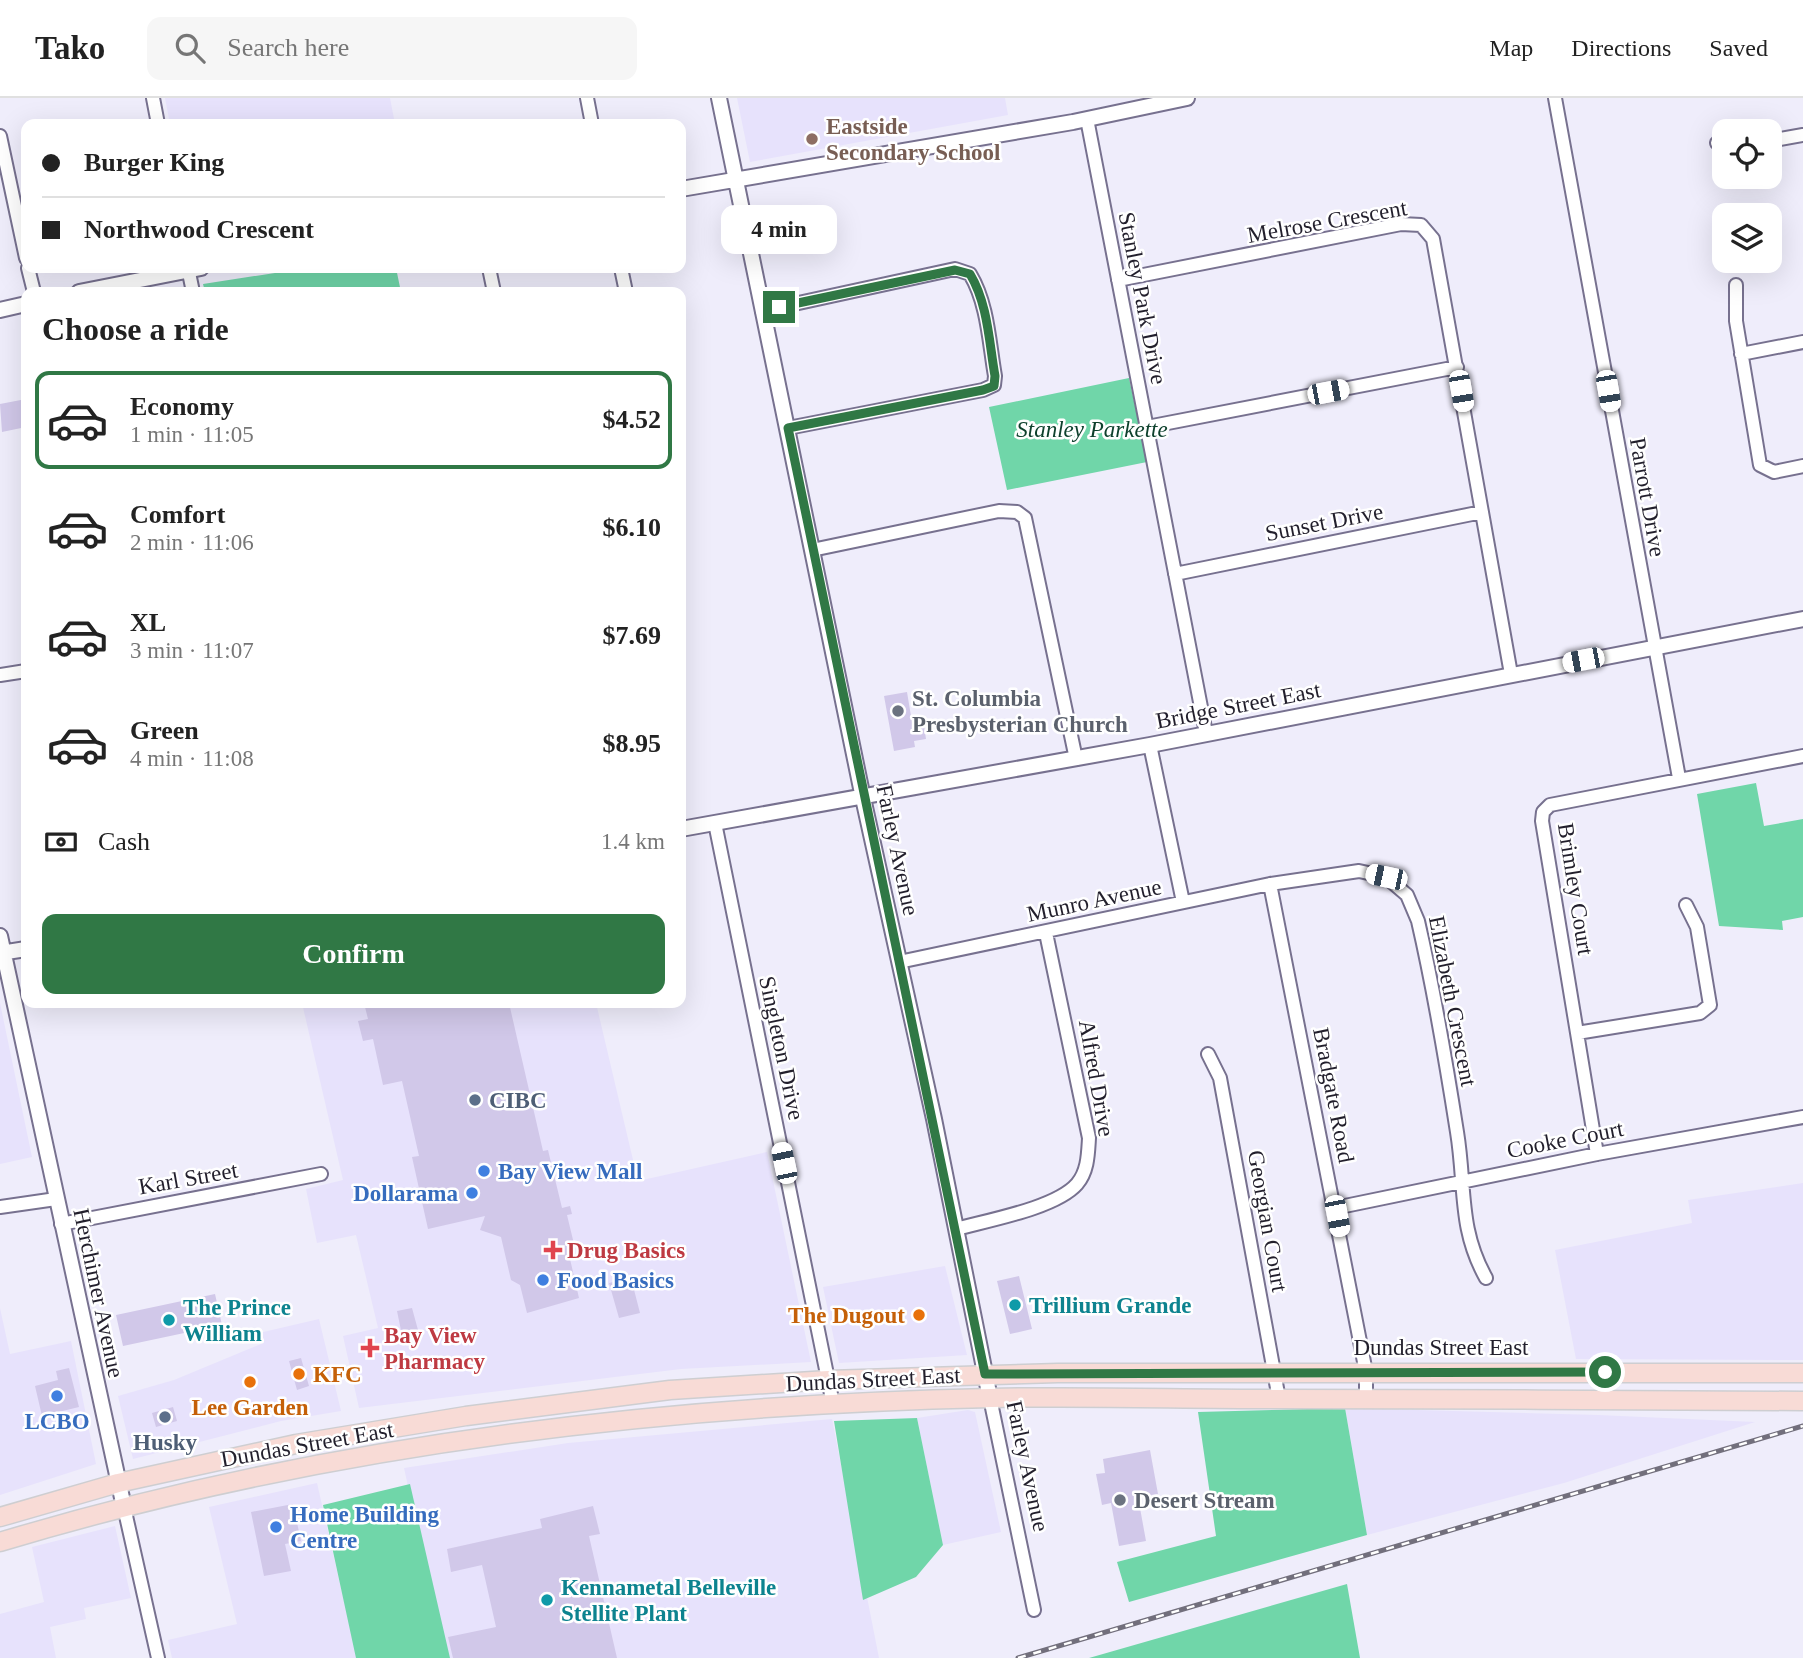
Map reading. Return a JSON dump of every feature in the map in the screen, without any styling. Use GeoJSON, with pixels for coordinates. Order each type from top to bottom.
{"type":"FeatureCollection","features":[{"type":"Feature","properties":{"kind":"main road","name":"Dundas Street East"},"geometry":{"type":"LineString","coordinates":[[0,1517],[118,1483],[234,1457],[346,1435],[609,1396],[828,1380],[985,1374],[1274,1371],[1803,1373]]}},
{"type":"Feature","properties":{"kind":"main road"},"geometry":{"type":"LineString","coordinates":[[1580,1372],[1583,1399]]}},
{"type":"Feature","properties":{"kind":"main road"},"geometry":{"type":"LineString","coordinates":[[1724,1372],[1725,1400]]}},
{"type":"Feature","properties":{"kind":"main road"},"geometry":{"type":"LineString","coordinates":[[1058,1373],[1059,1398]]}},
{"type":"Feature","properties":{"kind":"main road","name":"Dundas Street East"},"geometry":{"type":"LineString","coordinates":[[0,1542],[124,1507],[288,1471],[471,1440],[672,1415],[833,1404],[990,1398],[1803,1401]]}},
{"type":"Feature","properties":{"kind":"main road"},"geometry":{"type":"LineString","coordinates":[[124,1507],[136,1494],[209,1472],[234,1457]]}},
{"type":"Feature","properties":{"kind":"main road"},"geometry":{"type":"LineString","coordinates":[[24,1535],[43,1520],[101,1499],[118,1483]]}},
{"type":"Feature","properties":{"kind":"street"},"geometry":{"type":"LineString","coordinates":[[153,98],[157,119]]}},
{"type":"Feature","properties":{"kind":"street"},"geometry":{"type":"LineString","coordinates":[[587,98],[591,119]]}},
{"type":"Feature","properties":{"kind":"street","name":"Farley Avenue"},"geometry":{"type":"LineString","coordinates":[[719,98],[1034,1611]]}},
{"type":"Feature","properties":{"kind":"street"},"geometry":{"type":"LineString","coordinates":[[686,188],[1087,119],[1187,98]]}},
{"type":"Feature","properties":{"kind":"street","name":"Parrott Drive"},"geometry":{"type":"LineString","coordinates":[[1555,98],[1679,778]]}},
{"type":"Feature","properties":{"kind":"street","name":"Stanley Park Drive"},"geometry":{"type":"LineString","coordinates":[[1087,119],[1206,733]]}},
{"type":"Feature","properties":{"kind":"street"},"geometry":{"type":"LineString","coordinates":[[1782,139],[1803,135]]}},
{"type":"Feature","properties":{"kind":"street"},"geometry":{"type":"LineString","coordinates":[[0,136],[21,235]]}},
{"type":"Feature","properties":{"kind":"street","name":"Melrose Crescent"},"geometry":{"type":"LineString","coordinates":[[1118,280],[1401,224],[1420,225],[1433,239],[1511,674]]}},
{"type":"Feature","properties":{"kind":"street"},"geometry":{"type":"LineString","coordinates":[[762,311],[955,270],[970,274],[979,289],[984,311],[995,376],[994,386],[788,428]]}},
{"type":"Feature","properties":{"kind":"street"},"geometry":{"type":"LineString","coordinates":[[103,287],[168,273]]}},
{"type":"Feature","properties":{"kind":"street"},"geometry":{"type":"LineString","coordinates":[[1736,285],[1735,312],[1760,465],[1774,472],[1803,466]]}},
{"type":"Feature","properties":{"kind":"street"},"geometry":{"type":"LineString","coordinates":[[0,310],[21,305]]}},
{"type":"Feature","properties":{"kind":"street"},"geometry":{"type":"LineString","coordinates":[[1741,354],[1803,342]]}},
{"type":"Feature","properties":{"kind":"street"},"geometry":{"type":"LineString","coordinates":[[1147,427],[1457,367]]}},
{"type":"Feature","properties":{"kind":"street"},"geometry":{"type":"LineString","coordinates":[[812,550],[999,511],[1017,512],[1025,518],[1076,759]]}},
{"type":"Feature","properties":{"kind":"street","name":"Sunset Drive"},"geometry":{"type":"LineString","coordinates":[[1175,574],[1482,512]]}},
{"type":"Feature","properties":{"kind":"street","name":"Bridge Street East"},"geometry":{"type":"LineString","coordinates":[[686,828],[1150,746],[1803,619]]}},
{"type":"Feature","properties":{"kind":"street"},"geometry":{"type":"LineString","coordinates":[[0,675],[21,672]]}},
{"type":"Feature","properties":{"kind":"street","name":"Munro Avenue"},"geometry":{"type":"LineString","coordinates":[[899,962],[1183,902],[1150,746]]}},
{"type":"Feature","properties":{"kind":"street","name":"Brimley Court"},"geometry":{"type":"LineString","coordinates":[[1597,1154],[1542,821],[1543,812],[1550,805],[1803,755]]}},
{"type":"Feature","properties":{"kind":"street","name":"Singleton Drive"},"geometry":{"type":"LineString","coordinates":[[715,823],[833,1404]]}},
{"type":"Feature","properties":{"kind":"street","name":"Elizabeth Crescent"},"geometry":{"type":"LineString","coordinates":[[1183,902],[1270,884],[1359,871],[1386,877],[1407,895],[1418,921],[1425,952],[1458,1136],[1470,1246],[1486,1278]]}},
{"type":"Feature","properties":{"kind":"street","name":"Bradgate Road"},"geometry":{"type":"LineString","coordinates":[[1270,884],[1366,1372],[1366,1398]]}},
{"type":"Feature","properties":{"kind":"street"},"geometry":{"type":"LineString","coordinates":[[1577,1033],[1700,1013],[1710,1005],[1697,928],[1686,905]]}},
{"type":"Feature","properties":{"kind":"street","name":"Alfred Drive"},"geometry":{"type":"LineString","coordinates":[[956,1229],[1060,1199],[1078,1182],[1088,1162],[1089,1138],[1046,933]]}},
{"type":"Feature","properties":{"kind":"street","name":"Herchimer Avenue"},"geometry":{"type":"LineString","coordinates":[[0,936],[158,1658]]}},
{"type":"Feature","properties":{"kind":"street"},"geometry":{"type":"LineString","coordinates":[[2,953],[21,950]]}},
{"type":"Feature","properties":{"kind":"street","name":"Georgian Court"},"geometry":{"type":"LineString","coordinates":[[1208,1054],[1220,1077],[1279,1399]]}},
{"type":"Feature","properties":{"kind":"street","name":"Cooke Court"},"geometry":{"type":"LineString","coordinates":[[1335,1208],[1597,1154],[1803,1117]]}},
{"type":"Feature","properties":{"kind":"street","name":"Karl Street"},"geometry":{"type":"LineString","coordinates":[[61,1224],[321,1174]]}},
{"type":"Feature","properties":{"kind":"street"},"geometry":{"type":"LineString","coordinates":[[0,1207],[56,1199]]}},
{"type":"Feature","properties":{"kind":"shaded area"},"geometry":{"type":"Polygon","coordinates":[[[165,98],[390,98],[394,119],[169,119],[165,98]]]}},
{"type":"Feature","properties":{"kind":"shaded area","name":"Eastside Secondary School"},"geometry":{"type":"Polygon","coordinates":[[[737,98],[1005,98],[1008,115],[750,162],[737,98]]]}},
{"type":"Feature","properties":{"kind":"shaded area"},"geometry":{"type":"Polygon","coordinates":[[[0,1003],[32,1157],[0,1164],[0,1003]]]}},
{"type":"Feature","properties":{"kind":"shaded area","name":"Bay View Mall"},"geometry":{"type":"Polygon","coordinates":[[[303,1008],[597,1008],[638,1181],[767,1152],[811,1362],[681,1369],[359,1408],[343,1336],[378,1328],[356,1235],[317,1243],[306,1189],[343,1180],[303,1008]]]}},
{"type":"Feature","properties":{"kind":"shaded area"},"geometry":{"type":"Polygon","coordinates":[[[1803,1183],[1803,1360],[1576,1359],[1555,1250],[1692,1223],[1688,1200],[1803,1183]]]}},
{"type":"Feature","properties":{"kind":"shaded area"},"geometry":{"type":"Polygon","coordinates":[[[945,1266],[967,1355],[839,1363],[823,1287],[945,1266]]]}},
{"type":"Feature","properties":{"kind":"shaded area"},"geometry":{"type":"Polygon","coordinates":[[[0,1308],[10,1354],[71,1341],[96,1464],[0,1495],[0,1308]]]}},
{"type":"Feature","properties":{"kind":"shaded area"},"geometry":{"type":"Polygon","coordinates":[[[319,1319],[341,1411],[281,1421],[133,1459],[118,1396],[174,1380],[261,1344],[259,1333],[319,1319]]]}},
{"type":"Feature","properties":{"kind":"shaded area"},"geometry":{"type":"Polygon","coordinates":[[[1345,1408],[1755,1422],[1564,1483],[1367,1535],[1345,1408]]]}},
{"type":"Feature","properties":{"kind":"shaded area"},"geometry":{"type":"Polygon","coordinates":[[[968,1410],[975,1412],[1001,1532],[943,1545],[917,1418],[968,1410]]]}},
{"type":"Feature","properties":{"kind":"shaded area"},"geometry":{"type":"Polygon","coordinates":[[[832,1419],[879,1658],[446,1658],[404,1468],[568,1443],[832,1419]]]}},
{"type":"Feature","properties":{"kind":"shaded area"},"geometry":{"type":"Polygon","coordinates":[[[317,1483],[357,1658],[172,1658],[168,1640],[237,1624],[209,1507],[317,1483]]]}},
{"type":"Feature","properties":{"kind":"shaded area"},"geometry":{"type":"Polygon","coordinates":[[[115,1526],[131,1598],[84,1608],[86,1619],[50,1627],[56,1658],[0,1658],[0,1614],[44,1602],[32,1547],[115,1526]]]}},
{"type":"Feature","properties":{"kind":"green space"},"geometry":{"type":"Polygon","coordinates":[[[274,273],[397,273],[400,287],[204,287],[203,284],[274,273]]]}},
{"type":"Feature","properties":{"kind":"green space","name":"Stanley Parkette"},"geometry":{"type":"Polygon","coordinates":[[[1129,378],[1147,462],[1007,490],[989,407],[1129,378]]]}},
{"type":"Feature","properties":{"kind":"green space"},"geometry":{"type":"Polygon","coordinates":[[[1756,783],[1764,826],[1803,819],[1803,917],[1782,921],[1783,930],[1719,926],[1697,794],[1756,783]]]}},
{"type":"Feature","properties":{"kind":"green space"},"geometry":{"type":"Polygon","coordinates":[[[1345,1408],[1367,1535],[1129,1602],[1117,1562],[1216,1536],[1198,1412],[1345,1408]]]}},
{"type":"Feature","properties":{"kind":"green space"},"geometry":{"type":"Polygon","coordinates":[[[917,1418],[943,1545],[916,1577],[863,1600],[834,1421],[917,1418]]]}},
{"type":"Feature","properties":{"kind":"green space"},"geometry":{"type":"Polygon","coordinates":[[[410,1484],[450,1658],[356,1658],[323,1505],[410,1484]]]}},
{"type":"Feature","properties":{"kind":"green space"},"geometry":{"type":"Polygon","coordinates":[[[1347,1584],[1360,1658],[1089,1658],[1347,1584]]]}},
{"type":"Feature","properties":{"kind":"building"},"geometry":{"type":"Polygon","coordinates":[[[809,207],[813,224],[782,230],[778,212],[809,207]]]}},
{"type":"Feature","properties":{"kind":"building"},"geometry":{"type":"Polygon","coordinates":[[[21,400],[21,428],[2,432],[0,404],[21,400]]]}},
{"type":"Feature","properties":{"kind":"building","name":"St. Columbia Presbysterian Church"},"geometry":{"type":"Polygon","coordinates":[[[907,692],[913,728],[924,726],[926,739],[914,741],[915,747],[894,751],[884,696],[907,692]]]}},
{"type":"Feature","properties":{"kind":"building","name":"Bay View Mall"},"geometry":{"type":"Polygon","coordinates":[[[365,1008],[510,1008],[543,1151],[548,1150],[562,1208],[570,1206],[572,1214],[567,1215],[574,1244],[567,1246],[579,1298],[527,1313],[520,1285],[511,1280],[501,1237],[480,1230],[485,1216],[428,1229],[412,1157],[419,1156],[402,1081],[383,1085],[373,1039],[363,1041],[358,1021],[368,1019],[365,1008]]]}},
{"type":"Feature","properties":{"kind":"building","name":"Trillium Grande"},"geometry":{"type":"Polygon","coordinates":[[[1019,1276],[1032,1329],[1010,1334],[997,1281],[1019,1276]]]}},
{"type":"Feature","properties":{"kind":"building"},"geometry":{"type":"Polygon","coordinates":[[[631,1278],[640,1313],[619,1318],[609,1283],[631,1278]]]}},
{"type":"Feature","properties":{"kind":"building","name":"The Prince William"},"geometry":{"type":"Polygon","coordinates":[[[215,1294],[222,1325],[123,1346],[116,1315],[215,1294]]]}},
{"type":"Feature","properties":{"kind":"building"},"geometry":{"type":"Polygon","coordinates":[[[412,1308],[421,1341],[404,1345],[397,1311],[412,1308]]]}},
{"type":"Feature","properties":{"kind":"building","name":"KFC"},"geometry":{"type":"Polygon","coordinates":[[[301,1358],[309,1386],[297,1390],[289,1361],[301,1358]]]}},
{"type":"Feature","properties":{"kind":"building","name":"LCBO"},"geometry":{"type":"Polygon","coordinates":[[[69,1368],[79,1407],[42,1416],[35,1386],[58,1380],[56,1371],[69,1368]]]}},
{"type":"Feature","properties":{"kind":"building","name":"Husky"},"geometry":{"type":"Polygon","coordinates":[[[173,1407],[177,1421],[156,1427],[152,1413],[173,1407]]]}},
{"type":"Feature","properties":{"kind":"building","name":"Desert Stream"},"geometry":{"type":"Polygon","coordinates":[[[1150,1450],[1158,1494],[1138,1497],[1146,1541],[1119,1546],[1111,1503],[1102,1505],[1096,1474],[1105,1473],[1103,1459],[1150,1450]]]}},
{"type":"Feature","properties":{"kind":"building","name":"Home Building Centre"},"geometry":{"type":"Polygon","coordinates":[[[293,1504],[301,1541],[285,1544],[291,1571],[264,1576],[251,1512],[293,1504]]]}},
{"type":"Feature","properties":{"kind":"building","name":"Kennametal Belleville Stellite Plant"},"geometry":{"type":"Polygon","coordinates":[[[593,1506],[600,1534],[589,1536],[617,1658],[453,1658],[448,1637],[496,1627],[482,1565],[451,1572],[447,1549],[542,1528],[540,1519],[593,1506]]]}},
{"type":"Feature","properties":{"kind":"railway"},"geometry":{"type":"LineString","coordinates":[[1018,1658],[1803,1426]]}},
{"type":"Feature","properties":{"kind":"place","name":"Eastside Secondary School"},"geometry":{"type":"Point","coordinates":[812,139]}},
{"type":"Feature","properties":{"kind":"place","name":"St. Columbia Presbysterian Church"},"geometry":{"type":"Point","coordinates":[898,711]}},
{"type":"Feature","properties":{"kind":"place","name":"CIBC"},"geometry":{"type":"Point","coordinates":[475,1100]}},
{"type":"Feature","properties":{"kind":"place","name":"Bay View Mall"},"geometry":{"type":"Point","coordinates":[484,1171]}},
{"type":"Feature","properties":{"kind":"place","name":"Dollarama"},"geometry":{"type":"Point","coordinates":[472,1193]}},
{"type":"Feature","properties":{"kind":"place","name":"Drug Basics"},"geometry":{"type":"Point","coordinates":[553,1250]}},
{"type":"Feature","properties":{"kind":"place","name":"Food Basics"},"geometry":{"type":"Point","coordinates":[543,1280]}},
{"type":"Feature","properties":{"kind":"place","name":"Trillium Grande"},"geometry":{"type":"Point","coordinates":[1015,1305]}},
{"type":"Feature","properties":{"kind":"place","name":"The Dugout"},"geometry":{"type":"Point","coordinates":[919,1315]}},
{"type":"Feature","properties":{"kind":"place","name":"The Prince William"},"geometry":{"type":"Point","coordinates":[169,1320]}},
{"type":"Feature","properties":{"kind":"place","name":"Bay View Pharmacy"},"geometry":{"type":"Point","coordinates":[370,1348]}},
{"type":"Feature","properties":{"kind":"place","name":"KFC"},"geometry":{"type":"Point","coordinates":[299,1374]}},
{"type":"Feature","properties":{"kind":"place","name":"Lee Garden"},"geometry":{"type":"Point","coordinates":[250,1382]}},
{"type":"Feature","properties":{"kind":"place","name":"LCBO"},"geometry":{"type":"Point","coordinates":[57,1396]}},
{"type":"Feature","properties":{"kind":"place","name":"Husky"},"geometry":{"type":"Point","coordinates":[165,1417]}},
{"type":"Feature","properties":{"kind":"place","name":"Desert Stream"},"geometry":{"type":"Point","coordinates":[1120,1500]}},
{"type":"Feature","properties":{"kind":"place","name":"Home Building Centre"},"geometry":{"type":"Point","coordinates":[276,1527]}},
{"type":"Feature","properties":{"kind":"place","name":"Kennametal Belleville Stellite Plant"},"geometry":{"type":"Point","coordinates":[547,1600]}},
{"type":"Feature","properties":{"kind":"route"},"geometry":{"type":"LineString","coordinates":[[779,307],[955,270],[970,274],[979,289],[984,311],[995,376],[994,386],[788,428],[985,1374],[1605,1372]]}}]}
